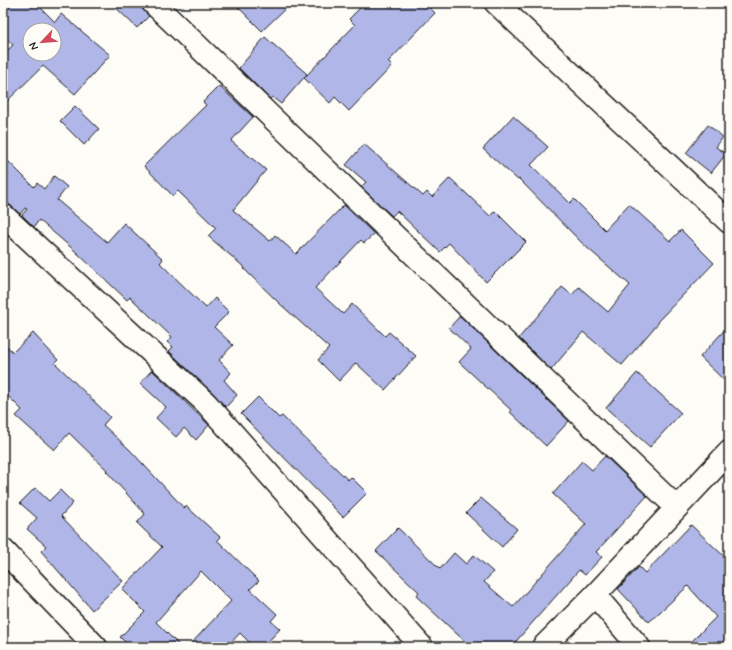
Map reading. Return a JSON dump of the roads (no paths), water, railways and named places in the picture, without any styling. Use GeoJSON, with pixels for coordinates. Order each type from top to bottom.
{"type":"FeatureCollection","features":[{"type":"Feature","properties":{"kind":"street"},"geometry":{"type":"LineString","coordinates":[[153,3],[676,507]]}},
{"type":"Feature","properties":{"kind":"street"},"geometry":{"type":"LineString","coordinates":[[496,3],[729,222]]}},
{"type":"Feature","properties":{"kind":"street"},"geometry":{"type":"LineString","coordinates":[[3,215],[206,403],[422,647]]}},
{"type":"Feature","properties":{"kind":"street"},"geometry":{"type":"LineString","coordinates":[[543,647],[595,595],[729,452]]}},
{"type":"Feature","properties":{"kind":"street"},"geometry":{"type":"LineString","coordinates":[[3,550],[96,647]]}},
{"type":"Feature","properties":{"kind":"street"},"geometry":{"type":"LineString","coordinates":[[595,595],[639,647]]}}]}
